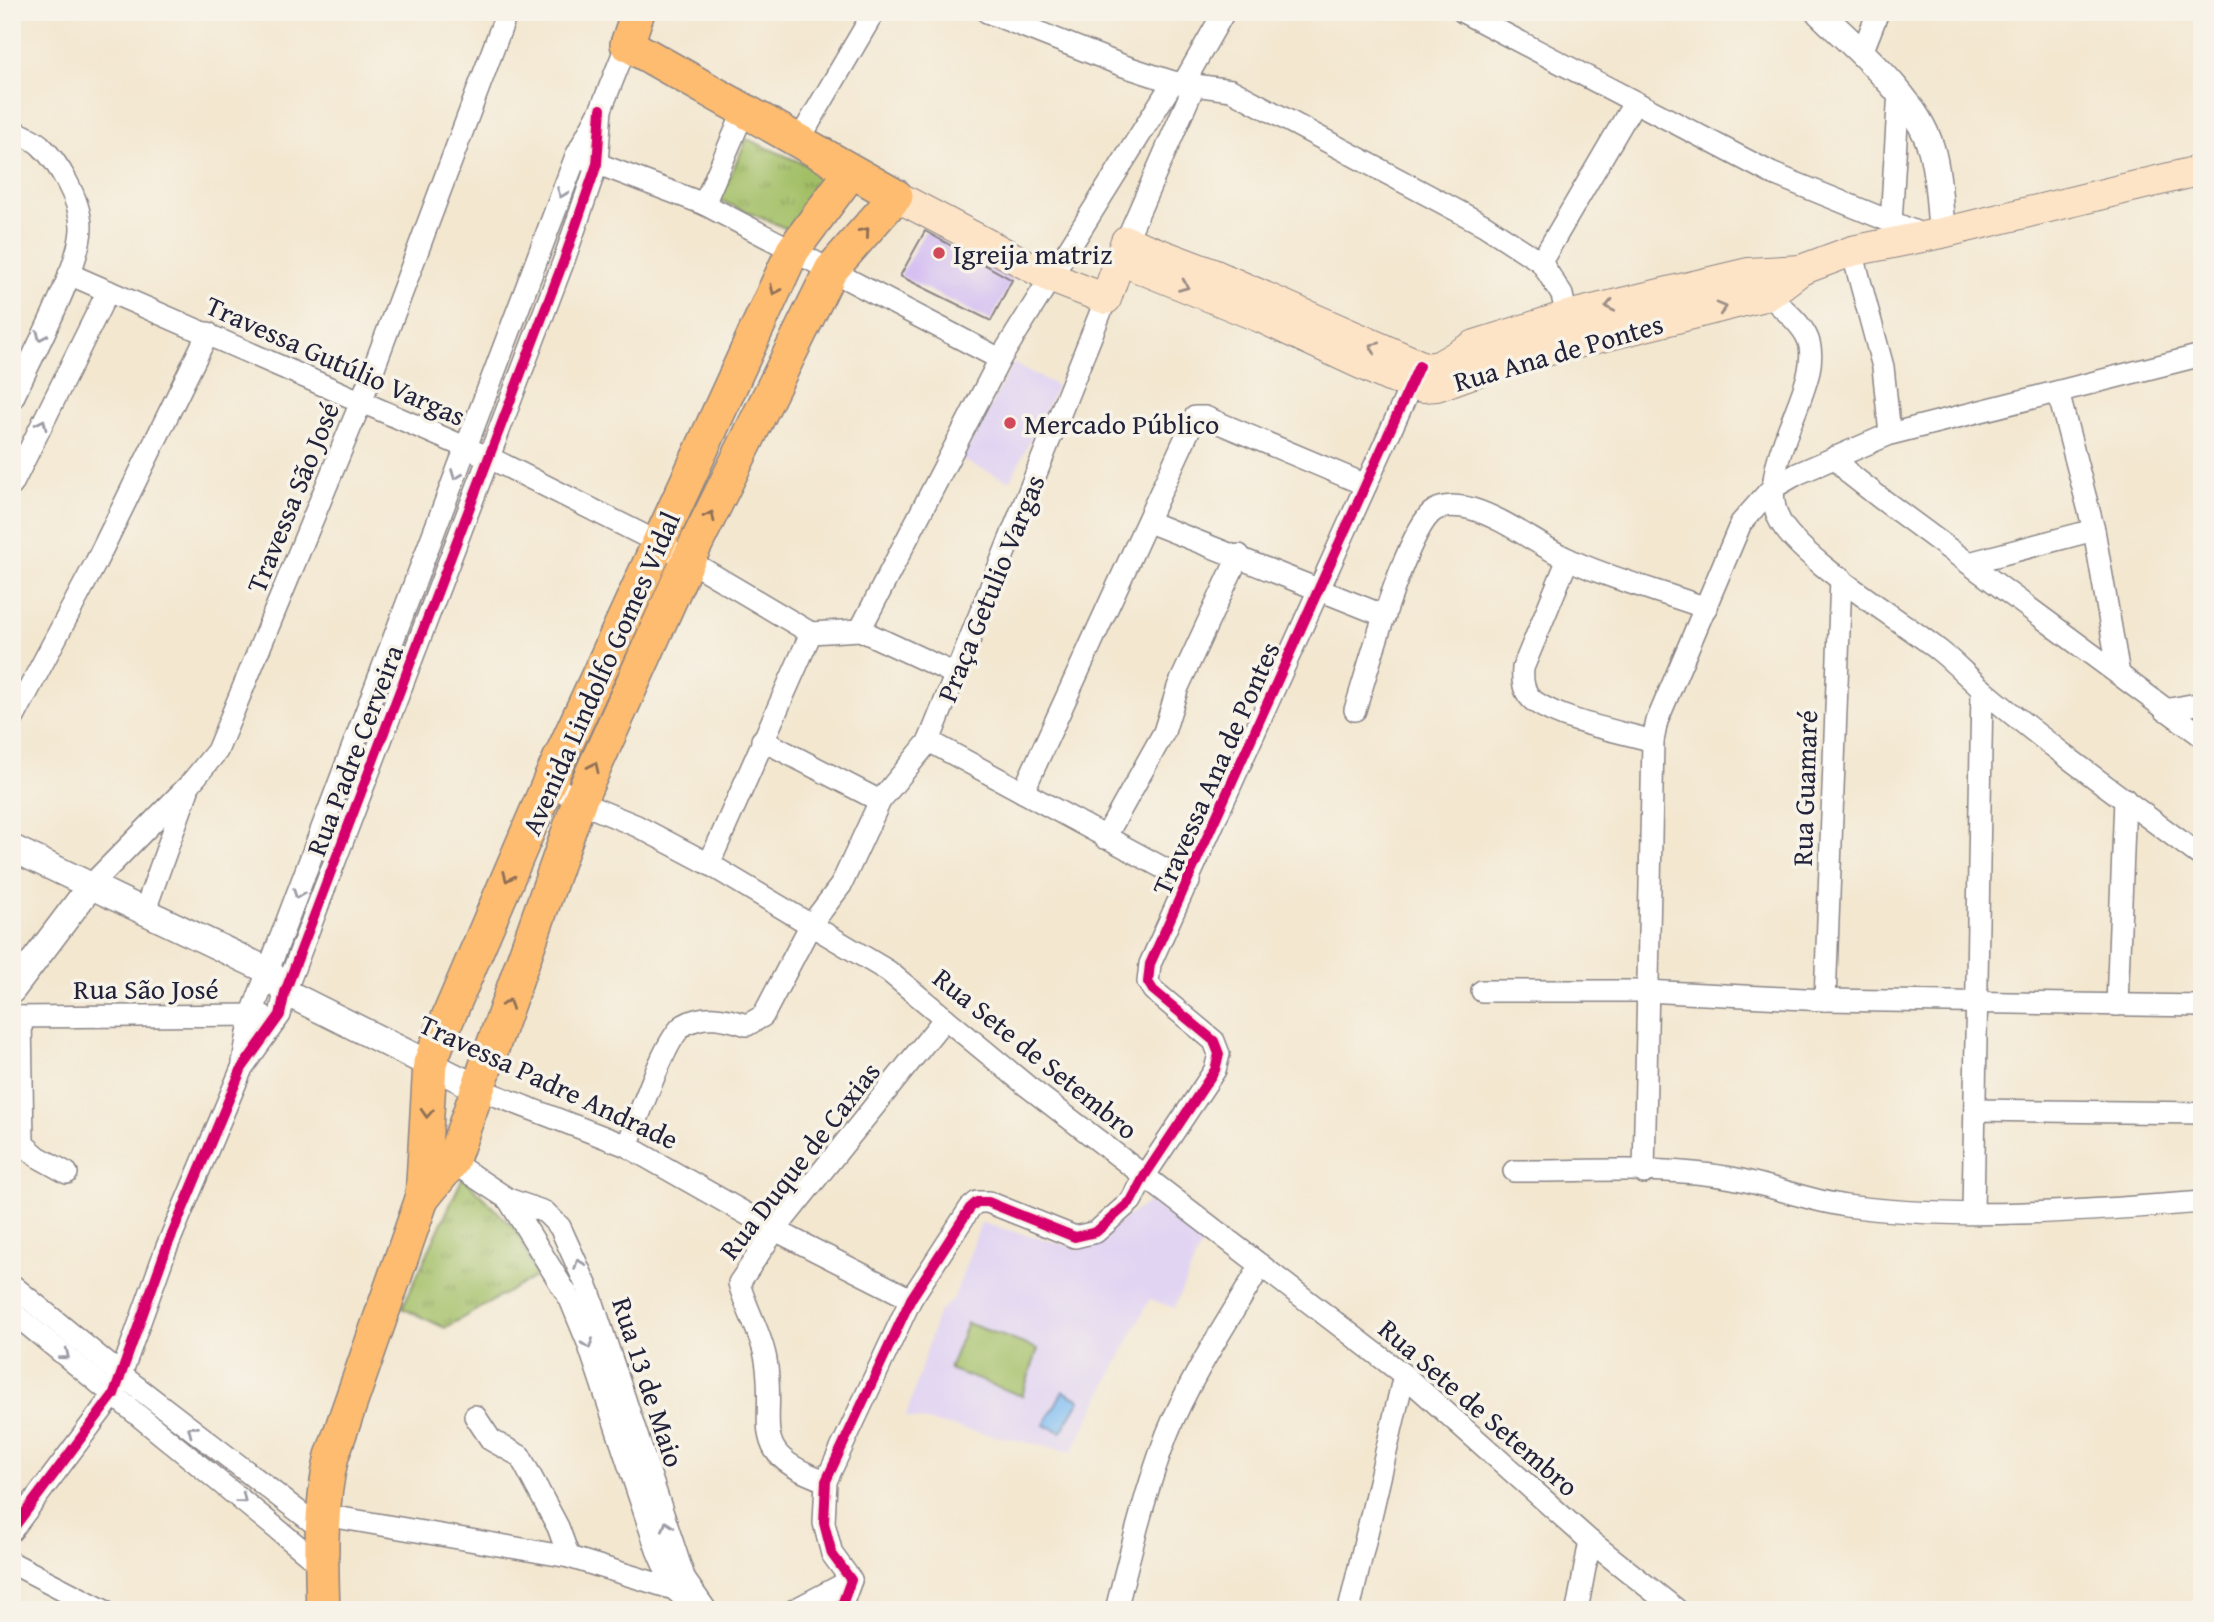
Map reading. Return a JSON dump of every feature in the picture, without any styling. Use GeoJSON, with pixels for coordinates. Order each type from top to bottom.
{"type":"FeatureCollection","features":[{"type":"Feature","properties":{"kind":"main road","name":"Rua Padre Cerveira"},"geometry":{"type":"LineString","coordinates":[[627,44],[639,12]]}},
{"type":"Feature","properties":{"kind":"main road"},"geometry":{"type":"LineString","coordinates":[[627,44],[895,196],[1052,278],[1106,299]]}},
{"type":"Feature","properties":{"kind":"main road","name":"Rua Ana de Pontes"},"geometry":{"type":"LineString","coordinates":[[1123,251],[1213,274],[1416,376],[1475,345],[1570,330],[1665,308],[1768,295],[1801,271],[1853,251],[2202,170]]}},
{"type":"Feature","properties":{"kind":"main road","name":"Avenida Lindolfo Gomes Vidal"},"geometry":{"type":"LineString","coordinates":[[323,1610],[321,1565],[325,1487],[331,1456],[422,1199],[430,1063],[549,782],[793,250],[851,172]]}},
{"type":"Feature","properties":{"kind":"main road","name":"Avenida Lindolfo Gomes Vidal"},"geometry":{"type":"LineString","coordinates":[[422,1199],[452,1162],[579,802],[688,560],[831,270],[895,196]]}},
{"type":"Feature","properties":{"kind":"main road","name":"Praça Getulio Vargas"},"geometry":{"type":"LineString","coordinates":[[1106,299],[1123,251]]}},
{"type":"Feature","properties":{"kind":"main road","name":"Rua Ana de Pontes"},"geometry":{"type":"LineString","coordinates":[[1665,308],[1748,273],[1801,271]]}},
{"type":"Feature","properties":{"kind":"street","name":"Travessa São José"},"geometry":{"type":"LineString","coordinates":[[92,884],[190,784],[217,751],[361,402],[507,12]]}},
{"type":"Feature","properties":{"kind":"street"},"geometry":{"type":"LineString","coordinates":[[798,142],[874,12]]}},
{"type":"Feature","properties":{"kind":"street"},"geometry":{"type":"LineString","coordinates":[[987,12],[1124,66],[1183,83],[1231,90],[1485,225],[1541,262],[1562,295],[1570,330]]}},
{"type":"Feature","properties":{"kind":"street","name":"Praça Getulio Vargas"},"geometry":{"type":"LineString","coordinates":[[860,630],[1000,359],[1183,83],[1224,12]]}},
{"type":"Feature","properties":{"kind":"street"},"geometry":{"type":"LineString","coordinates":[[1463,12],[1771,173],[1891,223],[1934,234],[1930,146],[1899,90],[1819,12]]}},
{"type":"Feature","properties":{"kind":"street"},"geometry":{"type":"LineString","coordinates":[[1861,55],[1878,12]]}},
{"type":"Feature","properties":{"kind":"street","name":"Rua Padre Cerveira"},"geometry":{"type":"LineString","coordinates":[[242,1068],[251,1016],[576,156],[601,109],[627,44]]}},
{"type":"Feature","properties":{"kind":"street","name":"Praça Getulio Vargas"},"geometry":{"type":"LineString","coordinates":[[1123,251],[1183,83]]}},
{"type":"Feature","properties":{"kind":"street"},"geometry":{"type":"LineString","coordinates":[[1891,223],[1899,90]]}},
{"type":"Feature","properties":{"kind":"street"},"geometry":{"type":"LineString","coordinates":[[1541,262],[1634,103]]}},
{"type":"Feature","properties":{"kind":"street","name":"Rua Padre Cerveira"},"geometry":{"type":"LineString","coordinates":[[12,1531],[117,1384],[166,1249],[242,1068],[283,1003],[490,458],[597,164],[601,109]]}},
{"type":"Feature","properties":{"kind":"street"},"geometry":{"type":"LineString","coordinates":[[704,204],[744,111]]}},
{"type":"Feature","properties":{"kind":"street"},"geometry":{"type":"LineString","coordinates":[[12,130],[40,145],[58,169],[80,214],[80,237],[69,274],[12,400]]}},
{"type":"Feature","properties":{"kind":"street"},"geometry":{"type":"LineString","coordinates":[[576,156],[704,204],[1000,359]]}},
{"type":"Feature","properties":{"kind":"street"},"geometry":{"type":"LineString","coordinates":[[1853,251],[1883,367],[1890,434]]}},
{"type":"Feature","properties":{"kind":"street"},"geometry":{"type":"LineString","coordinates":[[1748,273],[1806,334],[1810,358],[1771,489],[1779,520],[1788,534],[1841,578],[1941,652],[1982,689],[2202,856]]}},
{"type":"Feature","properties":{"kind":"street","name":"Travessa Gutúlio Vargas"},"geometry":{"type":"LineString","coordinates":[[69,274],[490,458],[659,543],[811,633]]}},
{"type":"Feature","properties":{"kind":"street"},"geometry":{"type":"LineString","coordinates":[[12,485],[108,291]]}},
{"type":"Feature","properties":{"kind":"street","name":"Praça Getulio Vargas"},"geometry":{"type":"LineString","coordinates":[[627,1146],[666,1050],[677,1030],[711,1017],[747,1025],[763,1016],[810,926],[842,885],[880,801],[929,741],[1106,299]]}},
{"type":"Feature","properties":{"kind":"street"},"geometry":{"type":"LineString","coordinates":[[12,721],[95,565],[208,333]]}},
{"type":"Feature","properties":{"kind":"street"},"geometry":{"type":"LineString","coordinates":[[1644,1172],[1645,991],[1653,741],[1657,721],[1741,523],[1771,489],[1835,457],[1890,434],[2202,355]]}},
{"type":"Feature","properties":{"kind":"street","name":"Travessa Ana de Pontes"},"geometry":{"type":"LineString","coordinates":[[1151,1167],[1218,1063],[1218,1047],[1160,998],[1149,982],[1150,964],[1416,376]]}},
{"type":"Feature","properties":{"kind":"street"},"geometry":{"type":"LineString","coordinates":[[2058,392],[2094,530],[2119,674]]}},
{"type":"Feature","properties":{"kind":"street"},"geometry":{"type":"LineString","coordinates":[[1023,792],[1195,417],[1205,416],[1366,485]]}},
{"type":"Feature","properties":{"kind":"street"},"geometry":{"type":"LineString","coordinates":[[1835,457],[1851,475],[2202,736]]}},
{"type":"Feature","properties":{"kind":"street"},"geometry":{"type":"LineString","coordinates":[[1355,710],[1385,616],[1419,529],[1433,510],[1449,505],[1471,509],[1568,559],[1706,608]]}},
{"type":"Feature","properties":{"kind":"street"},"geometry":{"type":"LineString","coordinates":[[1149,522],[1239,555],[1385,616]]}},
{"type":"Feature","properties":{"kind":"street"},"geometry":{"type":"LineString","coordinates":[[1969,563],[2094,530]]}},
{"type":"Feature","properties":{"kind":"street"},"geometry":{"type":"LineString","coordinates":[[1105,838],[1164,732],[1178,687],[1239,555]]}},
{"type":"Feature","properties":{"kind":"street"},"geometry":{"type":"LineString","coordinates":[[1568,559],[1523,668],[1522,682],[1526,691],[1534,701],[1570,717],[1653,741]]}},
{"type":"Feature","properties":{"kind":"street","name":"Rua Guamaré"},"geometry":{"type":"LineString","coordinates":[[1825,1000],[1841,578]]}},
{"type":"Feature","properties":{"kind":"street"},"geometry":{"type":"LineString","coordinates":[[709,864],[811,633],[860,630],[955,674]]}},
{"type":"Feature","properties":{"kind":"street"},"geometry":{"type":"LineString","coordinates":[[1973,1213],[1979,1003],[1982,689]]}},
{"type":"Feature","properties":{"kind":"street"},"geometry":{"type":"LineString","coordinates":[[2165,710],[2202,703]]}},
{"type":"Feature","properties":{"kind":"street"},"geometry":{"type":"LineString","coordinates":[[762,740],[880,801]]}},
{"type":"Feature","properties":{"kind":"street"},"geometry":{"type":"LineString","coordinates":[[929,741],[1189,882]]}},
{"type":"Feature","properties":{"kind":"street","name":"Rua Sete de Setembro"},"geometry":{"type":"LineString","coordinates":[[549,782],[579,802],[637,826],[709,864],[888,971],[1027,1086],[1151,1167],[1261,1265],[1404,1375],[1590,1541],[1677,1610]]}},
{"type":"Feature","properties":{"kind":"street"},"geometry":{"type":"LineString","coordinates":[[145,910],[190,784]]}},
{"type":"Feature","properties":{"kind":"street"},"geometry":{"type":"LineString","coordinates":[[2117,1005],[2125,799]]}},
{"type":"Feature","properties":{"kind":"street","name":"Travessa Padre Andrade"},"geometry":{"type":"LineString","coordinates":[[12,848],[269,971],[283,1003],[430,1063],[479,1090],[627,1146],[775,1230],[911,1299]]}},
{"type":"Feature","properties":{"kind":"street"},"geometry":{"type":"LineString","coordinates":[[12,990],[92,884]]}},
{"type":"Feature","properties":{"kind":"street"},"geometry":{"type":"LineString","coordinates":[[1482,991],[1645,991],[1825,1000],[2202,1006]]}},
{"type":"Feature","properties":{"kind":"street","name":"Rua São José"},"geometry":{"type":"LineString","coordinates":[[16,1017],[251,1016],[283,1003]]}},
{"type":"Feature","properties":{"kind":"street"},"geometry":{"type":"LineString","coordinates":[[16,1017],[23,1144],[38,1157],[67,1173]]}},
{"type":"Feature","properties":{"kind":"street","name":"Rua Duque de Caxias"},"geometry":{"type":"LineString","coordinates":[[826,1481],[792,1469],[768,1438],[766,1360],[755,1320],[744,1301],[739,1283],[775,1230],[945,1018]]}},
{"type":"Feature","properties":{"kind":"street"},"geometry":{"type":"LineString","coordinates":[[1976,1110],[2202,1113]]}},
{"type":"Feature","properties":{"kind":"street","name":"Rua 13 de Maio"},"geometry":{"type":"LineString","coordinates":[[452,1162],[508,1199],[545,1212],[561,1227],[580,1295],[588,1343],[657,1550],[698,1610]]}},
{"type":"Feature","properties":{"kind":"street"},"geometry":{"type":"LineString","coordinates":[[851,1580],[832,1554],[824,1523],[826,1481],[911,1299],[974,1204],[988,1202],[1082,1237],[1096,1232],[1115,1218],[1131,1201],[1151,1167]]}},
{"type":"Feature","properties":{"kind":"street"},"geometry":{"type":"LineString","coordinates":[[1514,1171],[1644,1172],[1734,1178],[1791,1196],[1847,1206],[1973,1213],[2106,1210],[2202,1202]]}},
{"type":"Feature","properties":{"kind":"street","name":"Rua 13 de Maio"},"geometry":{"type":"LineString","coordinates":[[508,1199],[580,1295]]}},
{"type":"Feature","properties":{"kind":"street"},"geometry":{"type":"LineString","coordinates":[[1116,1610],[1144,1497],[1169,1432],[1202,1366],[1261,1265]]}},
{"type":"Feature","properties":{"kind":"street"},"geometry":{"type":"LineString","coordinates":[[12,1285],[117,1384],[321,1565]]}},
{"type":"Feature","properties":{"kind":"street"},"geometry":{"type":"LineString","coordinates":[[12,1312],[324,1523],[569,1557],[680,1584]]}},
{"type":"Feature","properties":{"kind":"street"},"geometry":{"type":"LineString","coordinates":[[1349,1610],[1404,1375]]}},
{"type":"Feature","properties":{"kind":"street"},"geometry":{"type":"LineString","coordinates":[[475,1416],[491,1440],[520,1456],[558,1527],[569,1557]]}},
{"type":"Feature","properties":{"kind":"street"},"geometry":{"type":"LineString","coordinates":[[1577,1610],[1590,1541]]}},
{"type":"Feature","properties":{"kind":"street"},"geometry":{"type":"LineString","coordinates":[[12,1563],[103,1610]]}},
{"type":"Feature","properties":{"kind":"street"},"geometry":{"type":"LineString","coordinates":[[794,1610],[851,1580]]}},
{"type":"Feature","properties":{"kind":"street"},"geometry":{"type":"LineString","coordinates":[[840,1610],[851,1580]]}},
{"type":"Feature","properties":{"kind":"street","name":"Rua 13 de Maio"},"geometry":{"type":"LineString","coordinates":[[680,1584],[706,1610]]}},
{"type":"Feature","properties":{"kind":"shaded area","name":"Mercado Público"},"geometry":{"type":"Polygon","coordinates":[[[1013,363],[1057,386],[1010,481],[962,460],[1013,363]]]}},
{"type":"Feature","properties":{"kind":"shaded area"},"geometry":{"type":"Polygon","coordinates":[[[1150,1201],[1203,1241],[1174,1308],[1150,1299],[1072,1452],[906,1417],[938,1313],[954,1298],[981,1223],[1080,1249],[1150,1201]]]}},
{"type":"Feature","properties":{"kind":"green space"},"geometry":{"type":"Polygon","coordinates":[[[747,139],[832,176],[806,237],[719,200],[747,139]]]}},
{"type":"Feature","properties":{"kind":"green space"},"geometry":{"type":"Polygon","coordinates":[[[463,1177],[518,1232],[536,1276],[445,1328],[402,1308],[463,1177]]]}},
{"type":"Feature","properties":{"kind":"green space"},"geometry":{"type":"Polygon","coordinates":[[[967,1323],[1038,1349],[1022,1396],[949,1369],[967,1323]]]}},
{"type":"Feature","properties":{"kind":"water"},"geometry":{"type":"Polygon","coordinates":[[[1063,1391],[1080,1400],[1061,1432],[1044,1425],[1063,1391]]]}},
{"type":"Feature","properties":{"kind":"building","name":"Igreija matriz"},"geometry":{"type":"Polygon","coordinates":[[[925,231],[1012,280],[991,321],[900,276],[925,231]]]}},
{"type":"Feature","properties":{"kind":"cycle path"},"geometry":{"type":"LineString","coordinates":[[12,1530],[114,1394],[166,1249],[242,1068],[280,1015],[285,992],[564,260],[597,164],[601,109]]}},
{"type":"Feature","properties":{"kind":"cycle path"},"geometry":{"type":"LineString","coordinates":[[840,1610],[851,1580],[832,1554],[824,1523],[826,1481],[911,1299],[970,1208],[977,1202],[988,1202],[1075,1237],[1096,1232],[1131,1201],[1145,1175],[1215,1070],[1219,1054],[1214,1041],[1153,990],[1148,982],[1150,964],[1419,366]]}},
{"type":"Feature","properties":{"kind":"place","name":"Igreija matriz"},"geometry":{"type":"Point","coordinates":[939,253]}},
{"type":"Feature","properties":{"kind":"place","name":"Mercado Público"},"geometry":{"type":"Point","coordinates":[1010,423]}}]}
